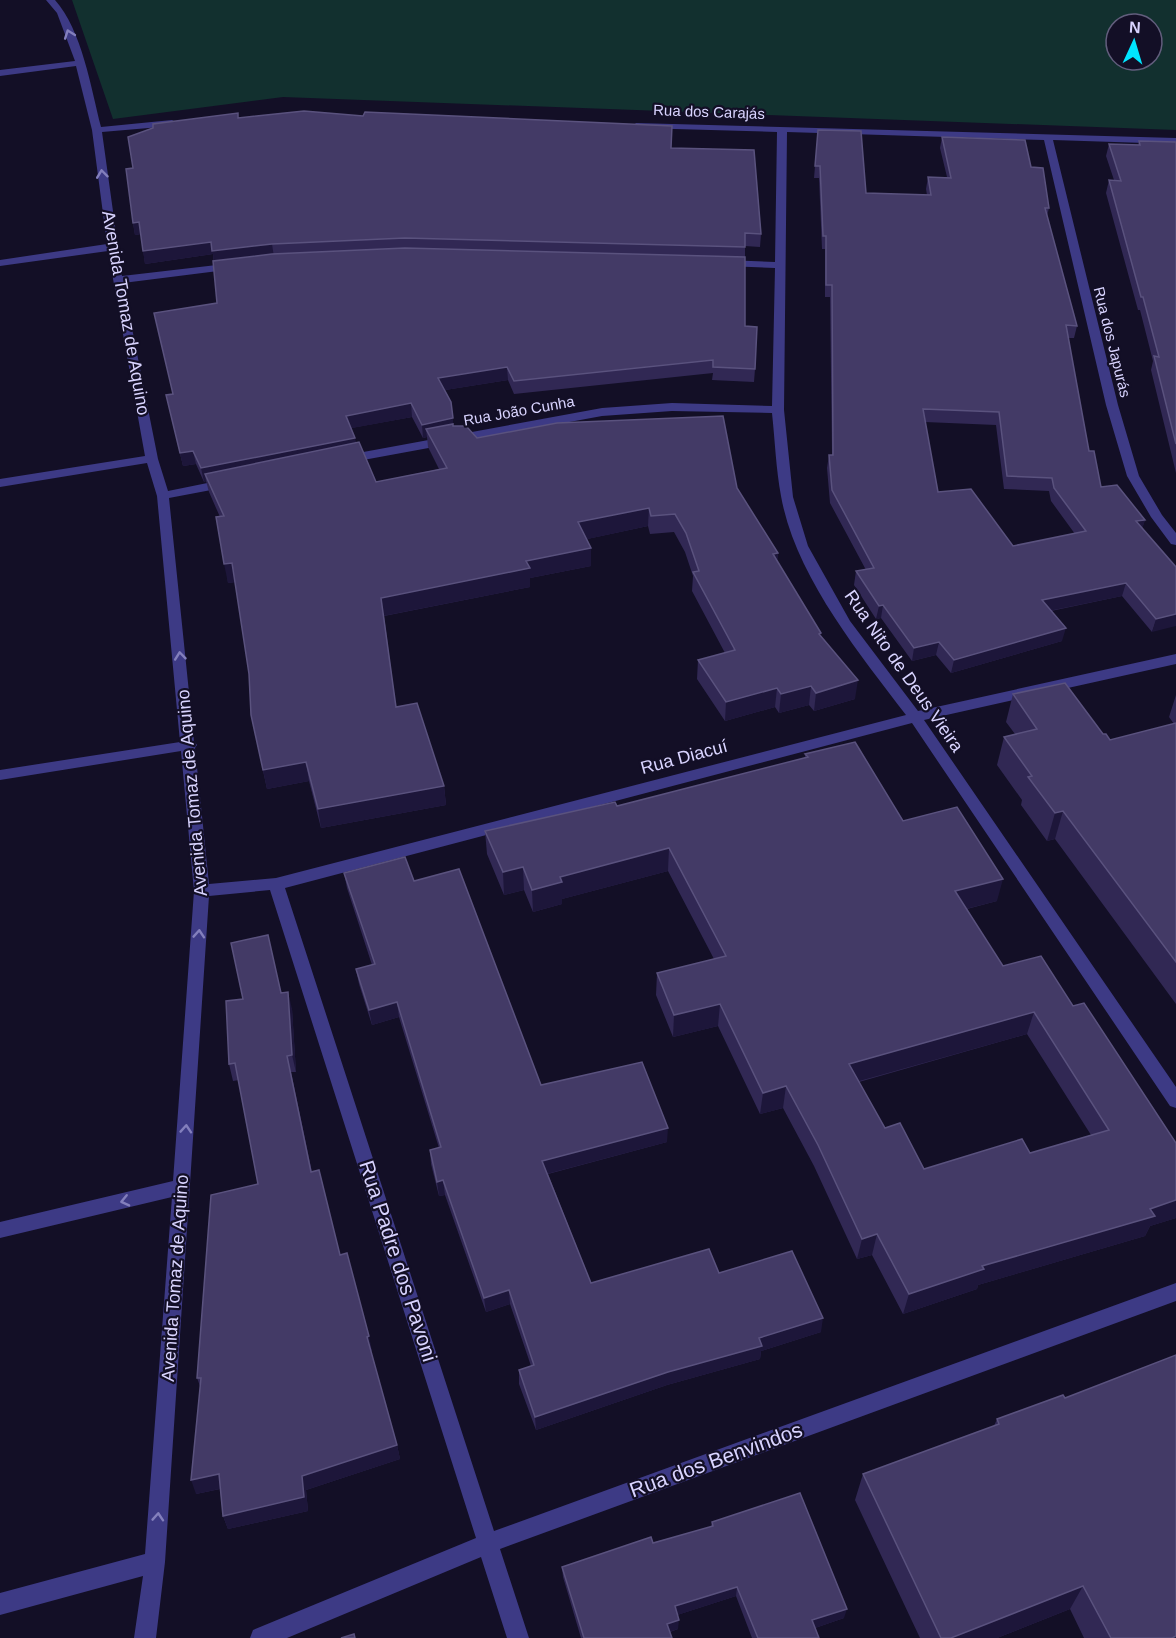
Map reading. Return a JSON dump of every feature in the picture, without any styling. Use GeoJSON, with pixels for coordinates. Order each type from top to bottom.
{"type":"FeatureCollection","features":[{"type":"Feature","properties":{"kind":"street","name":"Avenida Tomaz de Aquino"},"geometry":{"type":"LineString","coordinates":[[50,0],[61,12],[80,63],[97,130],[111,247],[152,459],[163,496],[190,745],[202,891],[155,1562],[145,1638]]}},
{"type":"Feature","properties":{"kind":"street"},"geometry":{"type":"LineString","coordinates":[[0,73],[80,63]]}},
{"type":"Feature","properties":{"kind":"street"},"geometry":{"type":"LineString","coordinates":[[97,130],[185,122]]}},
{"type":"Feature","properties":{"kind":"street","name":"Rua dos Carajás"},"geometry":{"type":"LineString","coordinates":[[628,125],[1176,141]]}},
{"type":"Feature","properties":{"kind":"street","name":"Rua Nito de Deus Vieira"},"geometry":{"type":"LineString","coordinates":[[782,130],[778,410],[787,497],[802,546],[844,623],[915,717],[1176,1101]]}},
{"type":"Feature","properties":{"kind":"street","name":"Rua dos Japurás"},"geometry":{"type":"LineString","coordinates":[[1048,138],[1112,405],[1133,476],[1157,517],[1176,541]]}},
{"type":"Feature","properties":{"kind":"street"},"geometry":{"type":"LineString","coordinates":[[0,263],[111,247]]}},
{"type":"Feature","properties":{"kind":"street"},"geometry":{"type":"LineString","coordinates":[[710,262],[779,265]]}},
{"type":"Feature","properties":{"kind":"street"},"geometry":{"type":"LineString","coordinates":[[117,280],[241,265]]}},
{"type":"Feature","properties":{"kind":"street","name":"Rua João Cunha"},"geometry":{"type":"LineString","coordinates":[[335,462],[602,411],[672,407],[778,410]]}},
{"type":"Feature","properties":{"kind":"street"},"geometry":{"type":"LineString","coordinates":[[0,483],[152,459]]}},
{"type":"Feature","properties":{"kind":"street"},"geometry":{"type":"LineString","coordinates":[[163,496],[243,480]]}},
{"type":"Feature","properties":{"kind":"street","name":"Rua Diacuí"},"geometry":{"type":"LineString","coordinates":[[202,891],[276,884],[915,717],[1176,659]]}},
{"type":"Feature","properties":{"kind":"street"},"geometry":{"type":"LineString","coordinates":[[0,775],[190,745]]}},
{"type":"Feature","properties":{"kind":"street","name":"Rua Padre dos Pavoni"},"geometry":{"type":"LineString","coordinates":[[276,884],[518,1638]]}},
{"type":"Feature","properties":{"kind":"street"},"geometry":{"type":"LineString","coordinates":[[0,1230],[182,1187]]}},
{"type":"Feature","properties":{"kind":"street","name":"Rua dos Benvindos"},"geometry":{"type":"LineString","coordinates":[[261,1638],[489,1543],[1176,1293]]}},
{"type":"Feature","properties":{"kind":"street"},"geometry":{"type":"LineString","coordinates":[[0,1604],[155,1562]]}},
{"type":"Feature","properties":{"kind":"green space"},"geometry":{"type":"Polygon","coordinates":[[[72,0],[1176,0],[1176,130],[283,97],[113,119],[72,0]]]}},
{"type":"Feature","properties":{"kind":"building"},"geometry":{"type":"Polygon","coordinates":[[[304,111],[363,116],[365,112],[672,126],[671,148],[754,150],[761,234],[745,233],[745,247],[405,238],[272,244],[212,251],[211,242],[143,251],[139,222],[133,223],[126,169],[133,168],[128,137],[153,128],[153,124],[238,113],[238,118],[304,111]]]}},
{"type":"Feature","properties":{"kind":"building"},"geometry":{"type":"Polygon","coordinates":[[[818,130],[861,131],[866,193],[931,195],[928,177],[951,178],[942,137],[1025,140],[1031,167],[1043,168],[1049,208],[1045,208],[1077,326],[1066,325],[1089,451],[1094,451],[1101,487],[1117,485],[1145,520],[1136,521],[1176,567],[1176,614],[1156,619],[1126,583],[1042,600],[1066,628],[954,660],[939,642],[914,648],[883,605],[879,606],[856,571],[874,568],[832,490],[829,455],[833,455],[832,285],[826,285],[826,236],[823,236],[820,166],[815,166],[818,130]],[[923,409],[938,492],[971,489],[1013,546],[1086,531],[1054,488],[1052,478],[1007,476],[999,412],[923,409]]]}},
{"type":"Feature","properties":{"kind":"building"},"geometry":{"type":"Polygon","coordinates":[[[1139,141],[1176,142],[1176,444],[1154,356],[1159,357],[1109,180],[1121,181],[1109,144],[1140,145],[1139,141]]]}},
{"type":"Feature","properties":{"kind":"building"},"geometry":{"type":"Polygon","coordinates":[[[405,248],[745,257],[745,326],[757,327],[755,369],[713,367],[713,360],[514,381],[507,367],[438,378],[451,402],[453,418],[422,425],[411,403],[346,416],[355,438],[201,468],[193,451],[180,453],[166,395],[173,394],[154,313],[217,303],[213,261],[272,254],[405,248]]]}},
{"type":"Feature","properties":{"kind":"building"},"geometry":{"type":"Polygon","coordinates":[[[723,416],[737,488],[778,553],[773,554],[821,633],[819,634],[858,680],[816,693],[811,686],[781,694],[777,688],[726,702],[698,660],[735,650],[693,572],[699,571],[686,533],[675,514],[651,516],[649,508],[578,522],[591,548],[526,561],[530,568],[381,598],[396,707],[417,703],[444,786],[318,809],[306,762],[263,770],[251,715],[249,674],[232,563],[224,564],[216,517],[224,516],[205,474],[359,442],[376,482],[447,468],[426,429],[453,424],[453,426],[466,426],[477,438],[557,423],[723,416]]]}},
{"type":"Feature","properties":{"kind":"building"},"geometry":{"type":"Polygon","coordinates":[[[1065,683],[1110,740],[1176,723],[1176,962],[1063,811],[1055,813],[1028,777],[1032,776],[1004,737],[1037,729],[1013,694],[1065,683]]]}},
{"type":"Feature","properties":{"kind":"building"},"geometry":{"type":"Polygon","coordinates":[[[855,742],[903,821],[957,807],[1003,879],[955,891],[1003,966],[1041,956],[1073,1006],[1084,1003],[1176,1143],[1176,1200],[1150,1209],[1155,1216],[982,1266],[984,1269],[909,1294],[877,1234],[862,1239],[818,1145],[786,1086],[763,1093],[720,1004],[674,1015],[657,973],[726,956],[669,848],[560,877],[562,882],[532,890],[523,867],[503,872],[485,831],[615,802],[617,806],[808,757],[805,754],[855,742]],[[1034,1012],[849,1064],[885,1128],[900,1123],[924,1169],[1022,1139],[1030,1153],[1109,1130],[1034,1012]]]}},
{"type":"Feature","properties":{"kind":"building"},"geometry":{"type":"Polygon","coordinates":[[[405,857],[414,881],[459,869],[541,1085],[642,1062],[668,1128],[542,1161],[591,1283],[709,1249],[719,1273],[792,1251],[823,1318],[759,1338],[762,1346],[668,1372],[535,1417],[519,1370],[534,1365],[509,1290],[484,1298],[443,1180],[437,1182],[430,1150],[441,1147],[397,1002],[369,1010],[356,969],[375,964],[344,873],[405,857]]]}},
{"type":"Feature","properties":{"kind":"building"},"geometry":{"type":"Polygon","coordinates":[[[268,935],[281,993],[288,992],[292,1055],[287,1056],[311,1172],[319,1170],[340,1255],[347,1253],[369,1336],[367,1337],[397,1445],[302,1476],[304,1497],[223,1516],[219,1474],[191,1480],[201,1378],[197,1378],[211,1195],[258,1184],[235,1063],[229,1064],[226,1001],[243,999],[231,943],[268,935]]]}},
{"type":"Feature","properties":{"kind":"building"},"geometry":{"type":"Polygon","coordinates":[[[1176,1355],[1176,1636],[1172,1638],[1111,1638],[1083,1586],[951,1638],[941,1638],[863,1474],[999,1424],[997,1419],[1063,1395],[1065,1398],[1176,1355]]]}},
{"type":"Feature","properties":{"kind":"building"},"geometry":{"type":"Polygon","coordinates":[[[800,1493],[847,1609],[812,1620],[819,1638],[758,1638],[737,1587],[675,1606],[679,1620],[667,1624],[672,1638],[584,1638],[562,1567],[651,1537],[653,1543],[713,1526],[712,1522],[800,1493]]]}},
{"type":"Feature","properties":{"kind":"building"},"geometry":{"type":"Polygon","coordinates":[[[354,1634],[355,1638],[341,1638],[354,1634]]]}}]}
